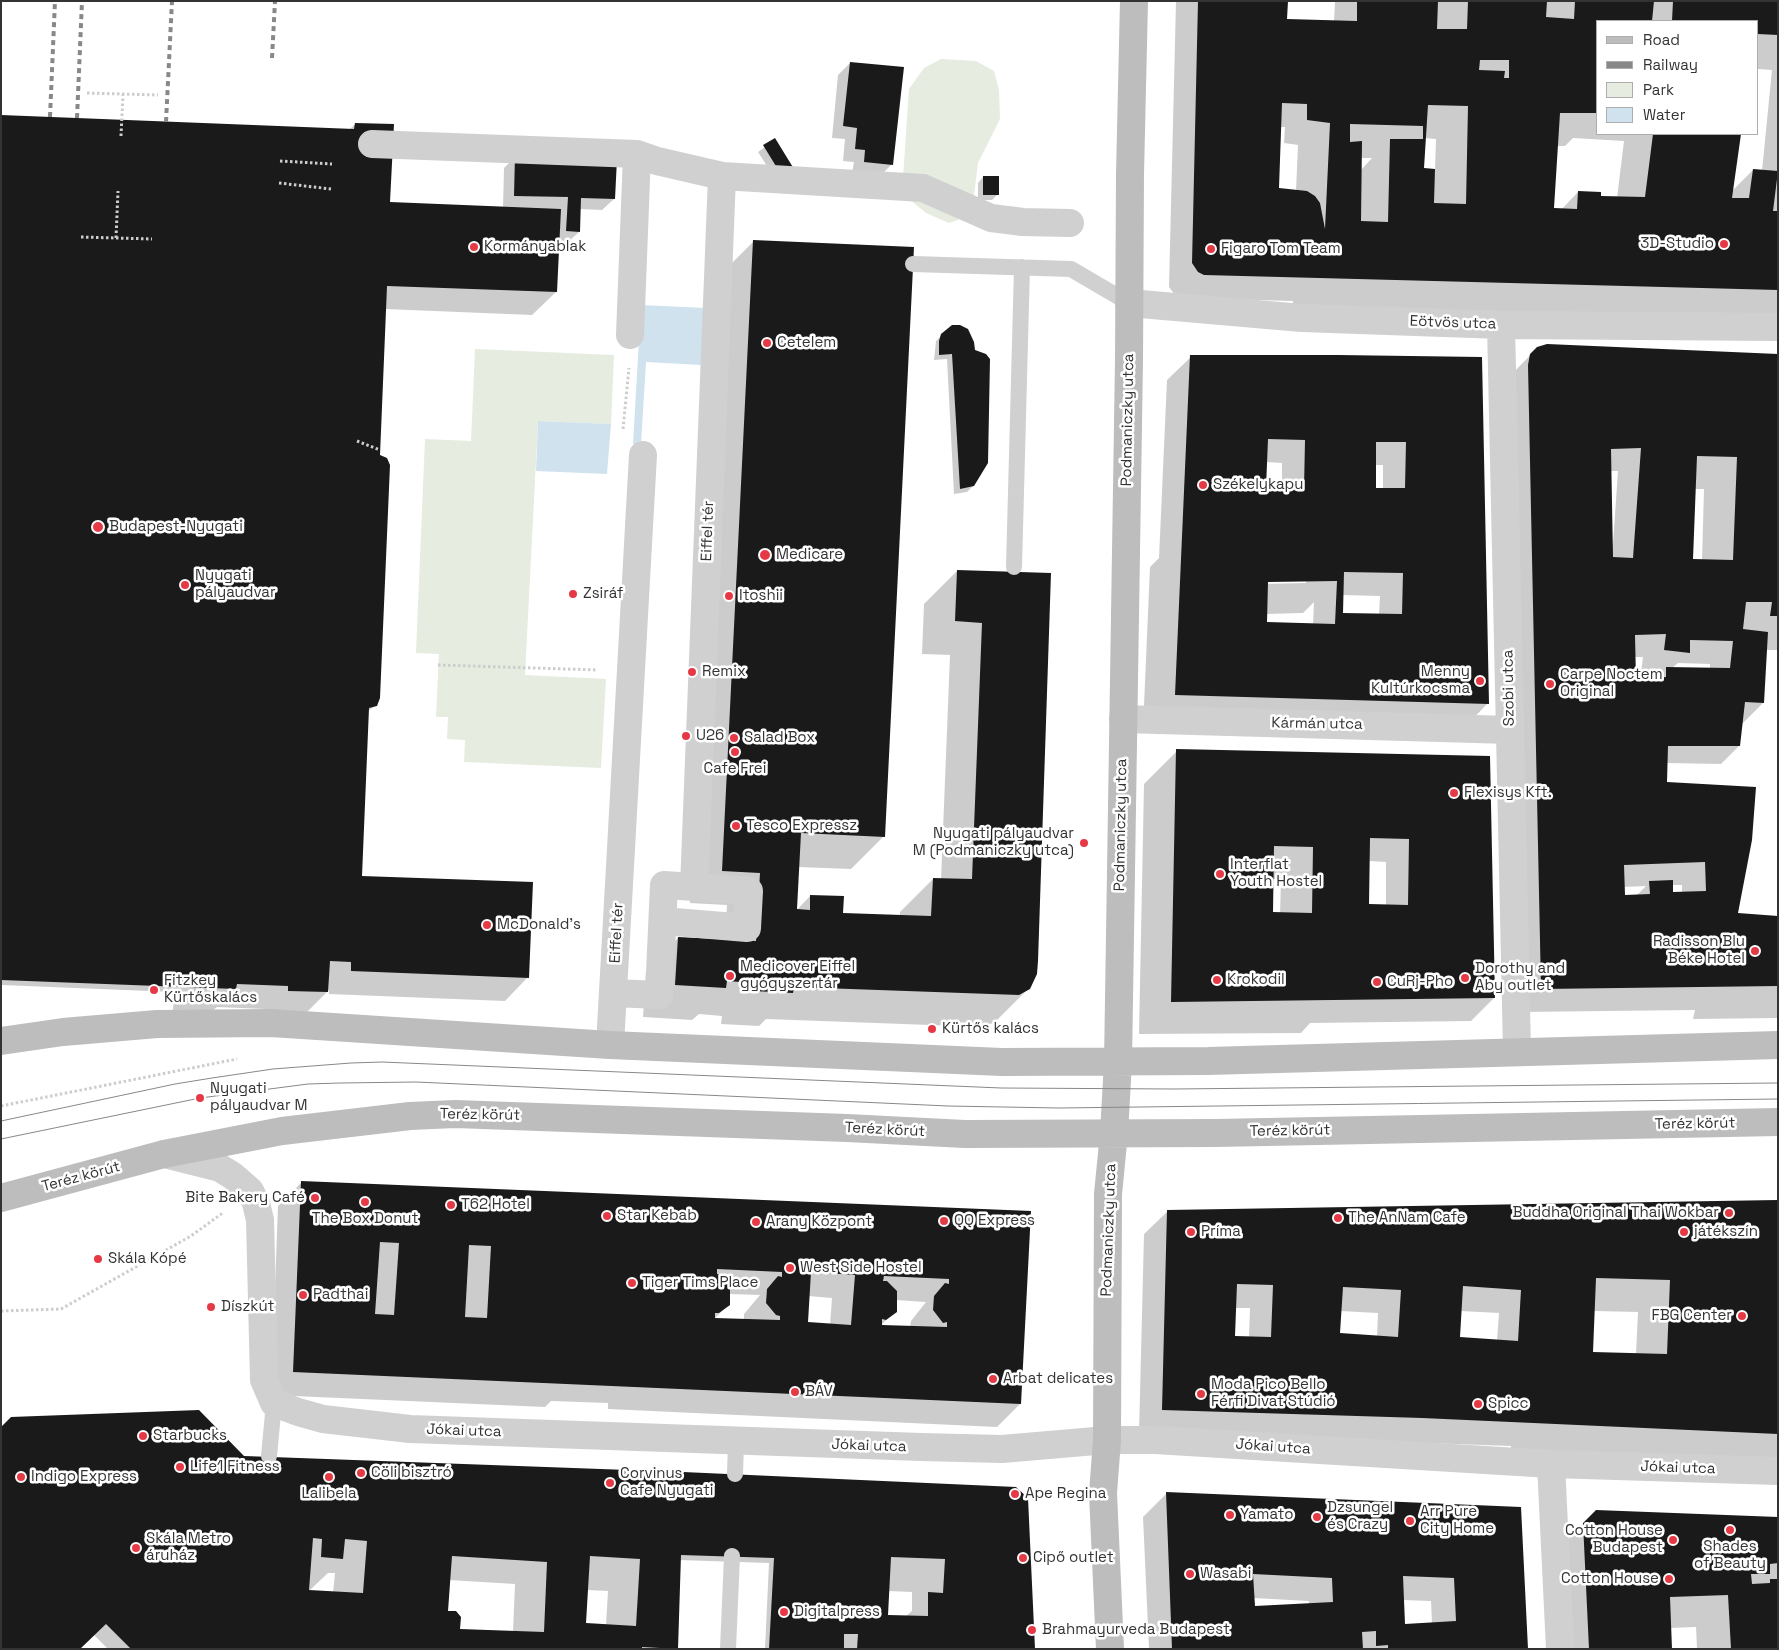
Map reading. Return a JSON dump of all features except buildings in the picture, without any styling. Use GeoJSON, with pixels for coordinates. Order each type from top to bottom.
{"type":"FeatureCollection","features":[{"type":"Feature","properties":{"kind":"main road","name":"Podmaniczky utca"},"geometry":{"type":"LineString","coordinates":[[1110,1649],[1103,1493],[1107,1440],[1108,1194],[1118,1062],[1134,1]]}},
{"type":"Feature","properties":{"kind":"main road"},"geometry":{"type":"LineString","coordinates":[[1,1041],[63,1032],[158,1024],[262,1023],[610,1045],[1002,1062],[1208,1061],[1778,1045]]}},
{"type":"Feature","properties":{"kind":"main road","name":"Teréz körút"},"geometry":{"type":"LineString","coordinates":[[1,1198],[164,1154],[282,1131],[410,1116],[455,1114],[965,1134],[1216,1133],[1778,1122]]}},
{"type":"Feature","properties":{"kind":"street"},"geometry":{"type":"LineString","coordinates":[[372,144],[637,154],[657,161],[722,176],[923,188],[991,218],[1023,222],[1070,223]]}},
{"type":"Feature","properties":{"kind":"street"},"geometry":{"type":"LineString","coordinates":[[630,334],[637,154]]}},
{"type":"Feature","properties":{"kind":"street","name":"Eiffel tér"},"geometry":{"type":"LineString","coordinates":[[694,886],[722,176]]}},
{"type":"Feature","properties":{"kind":"street","name":"Eötvös utca"},"geometry":{"type":"LineString","coordinates":[[1129,303],[1302,318],[1501,325],[1778,328]]}},
{"type":"Feature","properties":{"kind":"street","name":"Szobi utca"},"geometry":{"type":"LineString","coordinates":[[1501,325],[1518,1052]]}},
{"type":"Feature","properties":{"kind":"street","name":"Eiffel tér"},"geometry":{"type":"LineString","coordinates":[[610,1045],[643,455]]}},
{"type":"Feature","properties":{"kind":"street","name":"Kármán utca"},"geometry":{"type":"LineString","coordinates":[[1123,719],[1510,730]]}},
{"type":"Feature","properties":{"kind":"street"},"geometry":{"type":"LineString","coordinates":[[614,992],[659,995],[662,921],[664,885],[749,891],[753,910],[746,928],[662,921]]}},
{"type":"Feature","properties":{"kind":"street"},"geometry":{"type":"LineString","coordinates":[[164,1154],[220,1168],[233,1176],[250,1191],[256,1203],[260,1220],[264,1380],[274,1403]]}},
{"type":"Feature","properties":{"kind":"street","name":"Jókai utca"},"geometry":{"type":"LineString","coordinates":[[274,1403],[323,1419],[410,1429],[736,1442],[1002,1449],[1107,1440],[1155,1440],[1551,1464],[1778,1471]]}},
{"type":"Feature","properties":{"kind":"street"},"geometry":{"type":"LineString","coordinates":[[1551,1464],[1560,1649]]}},
{"type":"Feature","properties":{"kind":"lane"},"geometry":{"type":"LineString","coordinates":[[913,264],[1070,269],[1129,303]]}},
{"type":"Feature","properties":{"kind":"lane"},"geometry":{"type":"LineString","coordinates":[[1014,567],[1022,267]]}},
{"type":"Feature","properties":{"kind":"lane"},"geometry":{"type":"LineString","coordinates":[[269,1456],[274,1403]]}},
{"type":"Feature","properties":{"kind":"lane"},"geometry":{"type":"LineString","coordinates":[[735,1474],[736,1442]]}},
{"type":"Feature","properties":{"kind":"lane"},"geometry":{"type":"LineString","coordinates":[[728,1649],[732,1556]]}},
{"type":"Feature","properties":{"kind":"path"},"geometry":{"type":"LineString","coordinates":[[87,94],[158,95]]}},
{"type":"Feature","properties":{"kind":"path"},"geometry":{"type":"LineString","coordinates":[[121,136],[123,94]]}},
{"type":"Feature","properties":{"kind":"path"},"geometry":{"type":"LineString","coordinates":[[280,161],[332,164]]}},
{"type":"Feature","properties":{"kind":"path"},"geometry":{"type":"LineString","coordinates":[[280,183],[331,189]]}},
{"type":"Feature","properties":{"kind":"path"},"geometry":{"type":"LineString","coordinates":[[116,238],[118,190]]}},
{"type":"Feature","properties":{"kind":"path"},"geometry":{"type":"LineString","coordinates":[[81,237],[152,240]]}},
{"type":"Feature","properties":{"kind":"path"},"geometry":{"type":"LineString","coordinates":[[630,334],[621,455],[643,455]]}},
{"type":"Feature","properties":{"kind":"path"},"geometry":{"type":"LineString","coordinates":[[357,441],[380,450]]}},
{"type":"Feature","properties":{"kind":"path"},"geometry":{"type":"LineString","coordinates":[[438,665],[632,671]]}},
{"type":"Feature","properties":{"kind":"path"},"geometry":{"type":"LineString","coordinates":[[340,974],[407,977],[407,985]]}},
{"type":"Feature","properties":{"kind":"path"},"geometry":{"type":"LineString","coordinates":[[339,981],[339,988]]}},
{"type":"Feature","properties":{"kind":"path"},"geometry":{"type":"LineString","coordinates":[[1,1106],[241,1058]]}},
{"type":"Feature","properties":{"kind":"path"},"geometry":{"type":"LineString","coordinates":[[1,1311],[61,1309],[191,1236],[229,1207]]}},
{"type":"Feature","properties":{"kind":"green space"},"geometry":{"type":"Polygon","coordinates":[[[941,59],[976,61],[994,71],[999,90],[1000,119],[978,163],[974,195],[958,220],[949,223],[926,213],[902,193],[909,89],[924,68],[941,59]]]}},
{"type":"Feature","properties":{"kind":"green space"},"geometry":{"type":"Polygon","coordinates":[[[475,349],[614,355],[611,424],[538,421],[525,675],[606,679],[601,768],[464,762],[465,740],[447,739],[448,717],[436,717],[439,654],[416,653],[425,439],[471,441],[475,349]]]}},
{"type":"Feature","properties":{"kind":"water"},"geometry":{"type":"Polygon","coordinates":[[[641,305],[705,308],[701,365],[646,362],[641,444],[633,444],[641,305]]]}},
{"type":"Feature","properties":{"kind":"water"},"geometry":{"type":"Polygon","coordinates":[[[538,421],[611,424],[607,474],[536,471],[538,421]]]}},
{"type":"Feature","properties":{"kind":"tram line"},"geometry":{"type":"LineString","coordinates":[[1,1121],[175,1084],[212,1078],[273,1069],[382,1062],[1001,1088],[1174,1089],[1778,1083]]}},
{"type":"Feature","properties":{"kind":"tram line"},"geometry":{"type":"LineString","coordinates":[[1,1139],[200,1098],[308,1084],[340,1083],[416,1082],[948,1106],[1059,1108],[1778,1099]]}},
{"type":"Feature","properties":{"kind":"railway"},"geometry":{"type":"LineString","coordinates":[[50,117],[55,1]]}},
{"type":"Feature","properties":{"kind":"railway"},"geometry":{"type":"LineString","coordinates":[[77,118],[82,1]]}},
{"type":"Feature","properties":{"kind":"railway"},"geometry":{"type":"LineString","coordinates":[[166,122],[172,1]]}},
{"type":"Feature","properties":{"kind":"railway"},"geometry":{"type":"LineString","coordinates":[[272,58],[275,1]]}},
{"type":"Feature","properties":{"kind":"place","name":"3D-Studio"},"geometry":{"type":"Point","coordinates":[1724,244]}},
{"type":"Feature","properties":{"kind":"place","name":"Kormányablak"},"geometry":{"type":"Point","coordinates":[474,247]}},
{"type":"Feature","properties":{"kind":"place","name":"Figaro Tom Team"},"geometry":{"type":"Point","coordinates":[1211,249]}},
{"type":"Feature","properties":{"kind":"place","name":"Cetelem"},"geometry":{"type":"Point","coordinates":[767,343]}},
{"type":"Feature","properties":{"kind":"place","name":"Székelykapu"},"geometry":{"type":"Point","coordinates":[1203,485]}},
{"type":"Feature","properties":{"kind":"place","name":"Budapest-Nyugati"},"geometry":{"type":"Point","coordinates":[98,527]}},
{"type":"Feature","properties":{"kind":"place","name":"Medicare"},"geometry":{"type":"Point","coordinates":[765,555]}},
{"type":"Feature","properties":{"kind":"place","name":"Nyugati pályaudvar"},"geometry":{"type":"Point","coordinates":[185,585]}},
{"type":"Feature","properties":{"kind":"place","name":"Zsiráf"},"geometry":{"type":"Point","coordinates":[573,594]}},
{"type":"Feature","properties":{"kind":"place","name":"Itoshii"},"geometry":{"type":"Point","coordinates":[729,596]}},
{"type":"Feature","properties":{"kind":"place","name":"Remix"},"geometry":{"type":"Point","coordinates":[692,672]}},
{"type":"Feature","properties":{"kind":"place","name":"Menny Kultúrkocsma"},"geometry":{"type":"Point","coordinates":[1480,681]}},
{"type":"Feature","properties":{"kind":"place","name":"Carpe Noctem Original"},"geometry":{"type":"Point","coordinates":[1550,684]}},
{"type":"Feature","properties":{"kind":"place","name":"U26"},"geometry":{"type":"Point","coordinates":[686,736]}},
{"type":"Feature","properties":{"kind":"place","name":"Salad Box"},"geometry":{"type":"Point","coordinates":[734,738]}},
{"type":"Feature","properties":{"kind":"place","name":"Cafe Frei"},"geometry":{"type":"Point","coordinates":[735,752]}},
{"type":"Feature","properties":{"kind":"place","name":"Flexisys Kft."},"geometry":{"type":"Point","coordinates":[1454,793]}},
{"type":"Feature","properties":{"kind":"place","name":"Tesco Expressz"},"geometry":{"type":"Point","coordinates":[736,826]}},
{"type":"Feature","properties":{"kind":"place","name":"Nyugati pályaudvar M (Podmaniczky utca)"},"geometry":{"type":"Point","coordinates":[1084,843]}},
{"type":"Feature","properties":{"kind":"place","name":"Interflat Youth Hostel"},"geometry":{"type":"Point","coordinates":[1220,874]}},
{"type":"Feature","properties":{"kind":"place","name":"McDonald's"},"geometry":{"type":"Point","coordinates":[487,925]}},
{"type":"Feature","properties":{"kind":"place","name":"Radisson Blu Béke Hotel"},"geometry":{"type":"Point","coordinates":[1755,951]}},
{"type":"Feature","properties":{"kind":"place","name":"Medicover Eiffel gyógyszertár"},"geometry":{"type":"Point","coordinates":[730,976]}},
{"type":"Feature","properties":{"kind":"place","name":"Dorothy and Aby outlet"},"geometry":{"type":"Point","coordinates":[1465,978]}},
{"type":"Feature","properties":{"kind":"place","name":"Krokodil"},"geometry":{"type":"Point","coordinates":[1217,980]}},
{"type":"Feature","properties":{"kind":"place","name":"CuRj-Pho"},"geometry":{"type":"Point","coordinates":[1377,982]}},
{"type":"Feature","properties":{"kind":"place","name":"Fitzkey Kürtőskalács"},"geometry":{"type":"Point","coordinates":[154,990]}},
{"type":"Feature","properties":{"kind":"place","name":"Kürtős kalács"},"geometry":{"type":"Point","coordinates":[932,1029]}},
{"type":"Feature","properties":{"kind":"place","name":"Nyugati pályaudvar M"},"geometry":{"type":"Point","coordinates":[200,1098]}},
{"type":"Feature","properties":{"kind":"place","name":"Bite Bakery Café"},"geometry":{"type":"Point","coordinates":[315,1198]}},
{"type":"Feature","properties":{"kind":"place","name":"The Box Donut"},"geometry":{"type":"Point","coordinates":[365,1202]}},
{"type":"Feature","properties":{"kind":"place","name":"T62 Hotel"},"geometry":{"type":"Point","coordinates":[451,1205]}},
{"type":"Feature","properties":{"kind":"place","name":"Buddha Original Thai Wokbar"},"geometry":{"type":"Point","coordinates":[1729,1213]}},
{"type":"Feature","properties":{"kind":"place","name":"Star Kebab"},"geometry":{"type":"Point","coordinates":[607,1216]}},
{"type":"Feature","properties":{"kind":"place","name":"The AnNam Cafe"},"geometry":{"type":"Point","coordinates":[1338,1218]}},
{"type":"Feature","properties":{"kind":"place","name":"QQ Express"},"geometry":{"type":"Point","coordinates":[944,1221]}},
{"type":"Feature","properties":{"kind":"place","name":"Arany Központ"},"geometry":{"type":"Point","coordinates":[756,1222]}},
{"type":"Feature","properties":{"kind":"place","name":"Príma"},"geometry":{"type":"Point","coordinates":[1191,1232]}},
{"type":"Feature","properties":{"kind":"place","name":"játékszín"},"geometry":{"type":"Point","coordinates":[1684,1232]}},
{"type":"Feature","properties":{"kind":"place","name":"Skála Kópé"},"geometry":{"type":"Point","coordinates":[98,1259]}},
{"type":"Feature","properties":{"kind":"place","name":"West Side Hostel"},"geometry":{"type":"Point","coordinates":[790,1268]}},
{"type":"Feature","properties":{"kind":"place","name":"Tiger Tims Place"},"geometry":{"type":"Point","coordinates":[632,1283]}},
{"type":"Feature","properties":{"kind":"place","name":"Padthai"},"geometry":{"type":"Point","coordinates":[303,1295]}},
{"type":"Feature","properties":{"kind":"place","name":"Díszkút"},"geometry":{"type":"Point","coordinates":[211,1307]}},
{"type":"Feature","properties":{"kind":"place","name":"FBG Center"},"geometry":{"type":"Point","coordinates":[1742,1316]}},
{"type":"Feature","properties":{"kind":"place","name":"Arbat delicates"},"geometry":{"type":"Point","coordinates":[993,1379]}},
{"type":"Feature","properties":{"kind":"place","name":"BÁV"},"geometry":{"type":"Point","coordinates":[795,1392]}},
{"type":"Feature","properties":{"kind":"place","name":"Moda Pico Bello Férfi Divat Stúdió"},"geometry":{"type":"Point","coordinates":[1201,1394]}},
{"type":"Feature","properties":{"kind":"place","name":"Spicc"},"geometry":{"type":"Point","coordinates":[1478,1404]}},
{"type":"Feature","properties":{"kind":"place","name":"Starbucks"},"geometry":{"type":"Point","coordinates":[143,1436]}},
{"type":"Feature","properties":{"kind":"place","name":"Life1 Fitness"},"geometry":{"type":"Point","coordinates":[180,1467]}},
{"type":"Feature","properties":{"kind":"place","name":"Cöli bisztró"},"geometry":{"type":"Point","coordinates":[361,1473]}},
{"type":"Feature","properties":{"kind":"place","name":"Indigo Express"},"geometry":{"type":"Point","coordinates":[21,1477]}},
{"type":"Feature","properties":{"kind":"place","name":"Lalibela"},"geometry":{"type":"Point","coordinates":[329,1477]}},
{"type":"Feature","properties":{"kind":"place","name":"Corvinus Cafe Nyugati"},"geometry":{"type":"Point","coordinates":[610,1483]}},
{"type":"Feature","properties":{"kind":"place","name":"Ape Regina"},"geometry":{"type":"Point","coordinates":[1015,1494]}},
{"type":"Feature","properties":{"kind":"place","name":"Yamato"},"geometry":{"type":"Point","coordinates":[1230,1515]}},
{"type":"Feature","properties":{"kind":"place","name":"Dzsungel és Crazy"},"geometry":{"type":"Point","coordinates":[1317,1517]}},
{"type":"Feature","properties":{"kind":"place","name":"Arr Pure City Home"},"geometry":{"type":"Point","coordinates":[1410,1521]}},
{"type":"Feature","properties":{"kind":"place","name":"Shades of Beauty"},"geometry":{"type":"Point","coordinates":[1730,1530]}},
{"type":"Feature","properties":{"kind":"place","name":"Cotton House Budapest"},"geometry":{"type":"Point","coordinates":[1673,1540]}},
{"type":"Feature","properties":{"kind":"place","name":"Skála Metro áruház"},"geometry":{"type":"Point","coordinates":[136,1548]}},
{"type":"Feature","properties":{"kind":"place","name":"Cipő outlet"},"geometry":{"type":"Point","coordinates":[1023,1558]}},
{"type":"Feature","properties":{"kind":"place","name":"Wasabi"},"geometry":{"type":"Point","coordinates":[1190,1574]}},
{"type":"Feature","properties":{"kind":"place","name":"Cotton House"},"geometry":{"type":"Point","coordinates":[1669,1579]}},
{"type":"Feature","properties":{"kind":"place","name":"Digitalpress"},"geometry":{"type":"Point","coordinates":[784,1612]}},
{"type":"Feature","properties":{"kind":"place","name":"Brahmayurveda Budapest"},"geometry":{"type":"Point","coordinates":[1032,1630]}}]}
